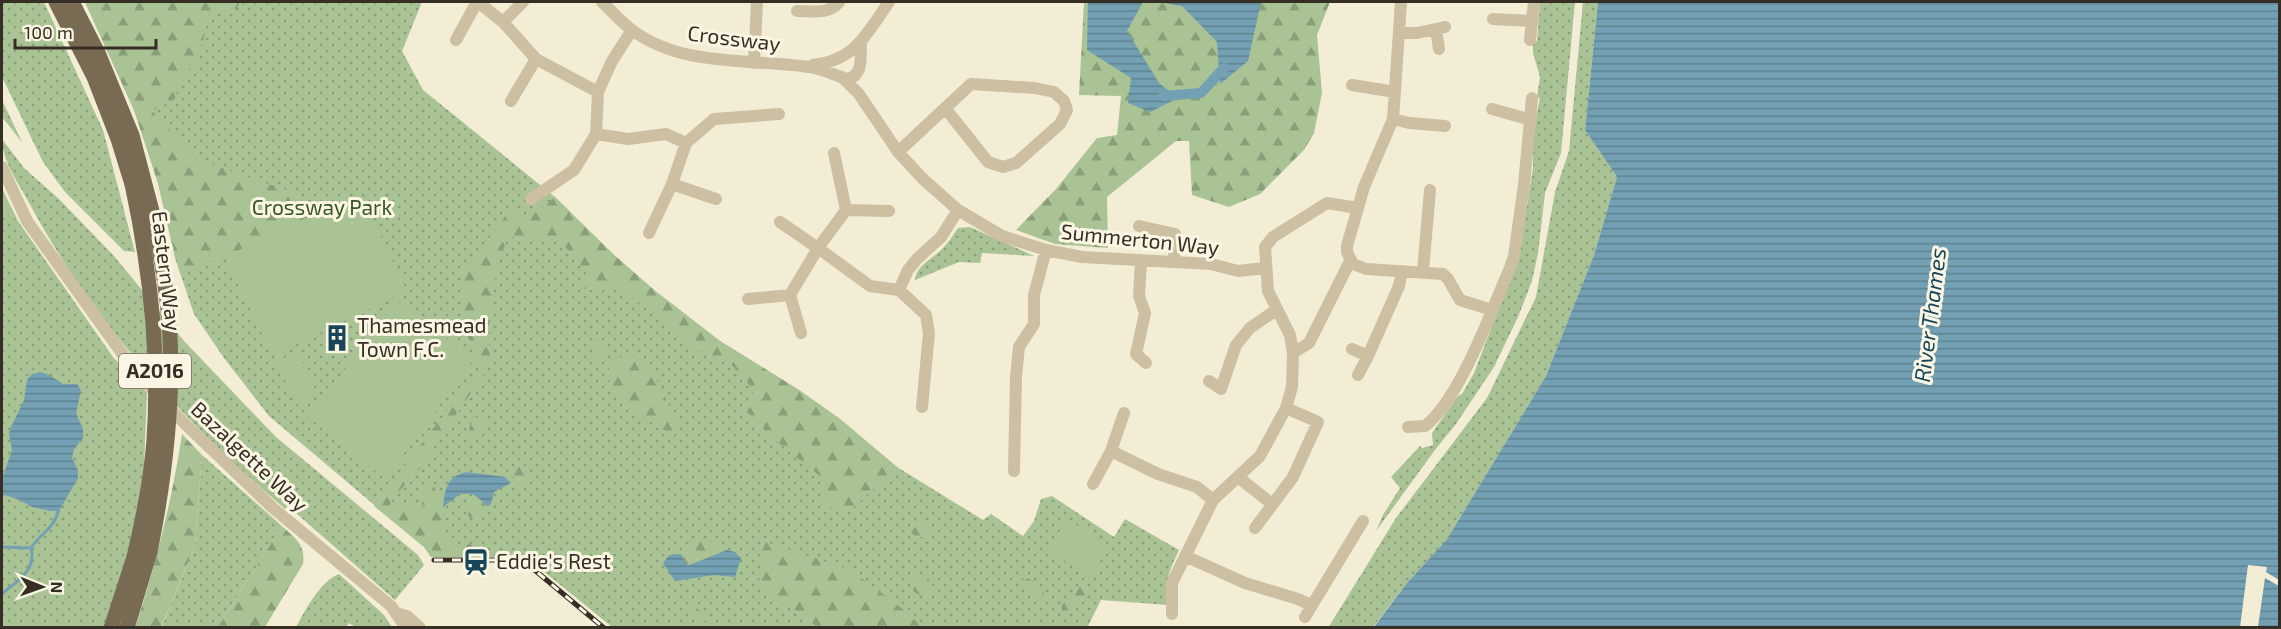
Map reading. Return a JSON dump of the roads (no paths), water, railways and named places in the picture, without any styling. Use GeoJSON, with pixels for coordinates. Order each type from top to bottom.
{"type":"FeatureCollection","features":[{"type":"Feature","properties":{"kind":"main road","name":"Eastern Way"},"geometry":{"type":"LineString","coordinates":[[56,2],[94,77],[118,139],[132,184],[147,259],[153,312],[156,403],[154,442],[146,503],[134,557],[111,627]]}},
{"type":"Feature","properties":{"kind":"main road","name":"Eastern Way"},"geometry":{"type":"LineString","coordinates":[[72,2],[108,75],[132,135],[153,215],[165,280],[170,355],[168,444],[162,496],[150,552],[127,627]]}},
{"type":"Feature","properties":{"kind":"street"},"geometry":{"type":"LineString","coordinates":[[456,40],[478,2],[503,22],[536,60],[598,92]]}},
{"type":"Feature","properties":{"kind":"street"},"geometry":{"type":"LineString","coordinates":[[503,22],[523,2]]}},
{"type":"Feature","properties":{"kind":"street","name":"Crossway"},"geometry":{"type":"LineString","coordinates":[[602,2],[632,30],[676,51],[754,63],[806,66],[841,76]]}},
{"type":"Feature","properties":{"kind":"street"},"geometry":{"type":"LineString","coordinates":[[754,63],[758,2]]}},
{"type":"Feature","properties":{"kind":"street"},"geometry":{"type":"LineString","coordinates":[[797,11],[829,10],[839,2]]}},
{"type":"Feature","properties":{"kind":"street","name":"Crossway"},"geometry":{"type":"LineString","coordinates":[[806,66],[845,56],[861,42],[889,2]]}},
{"type":"Feature","properties":{"kind":"street"},"geometry":{"type":"LineString","coordinates":[[1293,352],[1310,343],[1350,261],[1347,246],[1364,187],[1393,120],[1401,2]]}},
{"type":"Feature","properties":{"kind":"street"},"geometry":{"type":"LineString","coordinates":[[1530,40],[1534,2]]}},
{"type":"Feature","properties":{"kind":"street"},"geometry":{"type":"LineString","coordinates":[[1493,19],[1533,21]]}},
{"type":"Feature","properties":{"kind":"street"},"geometry":{"type":"LineString","coordinates":[[1399,33],[1441,28],[1439,50]]}},
{"type":"Feature","properties":{"kind":"street"},"geometry":{"type":"LineString","coordinates":[[531,199],[574,170],[596,134],[598,92],[612,61],[632,30]]}},
{"type":"Feature","properties":{"kind":"street","name":"Crossway"},"geometry":{"type":"LineString","coordinates":[[859,68],[861,42]]}},
{"type":"Feature","properties":{"kind":"street"},"geometry":{"type":"LineString","coordinates":[[859,68],[852,78],[841,76],[837,64],[845,56],[855,57],[859,68],[860,94]]}},
{"type":"Feature","properties":{"kind":"street"},"geometry":{"type":"LineString","coordinates":[[511,101],[536,60]]}},
{"type":"Feature","properties":{"kind":"street","name":"Summerton Way"},"geometry":{"type":"LineString","coordinates":[[841,76],[860,94],[898,152],[923,179],[958,210],[1002,236],[1046,250],[1082,257],[1211,264],[1238,271],[1265,268]]}},
{"type":"Feature","properties":{"kind":"street"},"geometry":{"type":"LineString","coordinates":[[898,152],[945,108],[971,84],[1035,88],[1054,92],[1064,100],[1067,110],[1060,124],[1016,163],[1003,167],[988,162],[945,108]]}},
{"type":"Feature","properties":{"kind":"street"},"geometry":{"type":"LineString","coordinates":[[1352,85],[1395,92]]}},
{"type":"Feature","properties":{"kind":"street"},"geometry":{"type":"LineString","coordinates":[[1408,427],[1425,426],[1440,411],[1458,382],[1492,310],[1514,256],[1533,98]]}},
{"type":"Feature","properties":{"kind":"street"},"geometry":{"type":"LineString","coordinates":[[1492,109],[1531,120]]}},
{"type":"Feature","properties":{"kind":"street"},"geometry":{"type":"LineString","coordinates":[[649,233],[672,183],[686,144],[714,119],[779,114]]}},
{"type":"Feature","properties":{"kind":"street"},"geometry":{"type":"LineString","coordinates":[[1393,120],[1445,126]]}},
{"type":"Feature","properties":{"kind":"street"},"geometry":{"type":"LineString","coordinates":[[596,134],[628,139],[666,134],[686,144]]}},
{"type":"Feature","properties":{"kind":"street"},"geometry":{"type":"LineString","coordinates":[[801,333],[790,295],[818,248],[846,210],[834,153]]}},
{"type":"Feature","properties":{"kind":"street","name":"Bazalgette Way"},"geometry":{"type":"LineString","coordinates":[[2,167],[27,221],[134,370],[183,422],[273,508],[394,610]]}},
{"type":"Feature","properties":{"kind":"street"},"geometry":{"type":"LineString","coordinates":[[672,183],[716,199]]}},
{"type":"Feature","properties":{"kind":"street"},"geometry":{"type":"LineString","coordinates":[[1423,271],[1430,190]]}},
{"type":"Feature","properties":{"kind":"street"},"geometry":{"type":"LineString","coordinates":[[1172,614],[1174,601],[1172,583],[1213,500],[1260,456],[1286,408],[1292,387],[1293,352],[1290,335],[1268,291],[1265,247],[1273,237],[1327,203],[1358,208]]}},
{"type":"Feature","properties":{"kind":"street"},"geometry":{"type":"LineString","coordinates":[[846,210],[889,211]]}},
{"type":"Feature","properties":{"kind":"street"},"geometry":{"type":"LineString","coordinates":[[899,290],[908,270],[941,237],[958,210]]}},
{"type":"Feature","properties":{"kind":"street"},"geometry":{"type":"LineString","coordinates":[[780,222],[870,286],[899,290],[926,315],[929,333],[922,407]]}},
{"type":"Feature","properties":{"kind":"street"},"geometry":{"type":"LineString","coordinates":[[1139,226],[1175,234],[1174,262]]}},
{"type":"Feature","properties":{"kind":"street"},"geometry":{"type":"LineString","coordinates":[[1014,471],[1016,376],[1019,347],[1034,324],[1034,296],[1046,250]]}},
{"type":"Feature","properties":{"kind":"street"},"geometry":{"type":"LineString","coordinates":[[1141,261],[1139,296],[1145,313],[1136,354],[1146,363]]}},
{"type":"Feature","properties":{"kind":"street"},"geometry":{"type":"LineString","coordinates":[[1350,261],[1366,269],[1443,274],[1460,300],[1492,310]]}},
{"type":"Feature","properties":{"kind":"street"},"geometry":{"type":"LineString","coordinates":[[1358,375],[1399,286],[1402,271]]}},
{"type":"Feature","properties":{"kind":"street"},"geometry":{"type":"LineString","coordinates":[[748,299],[790,295]]}},
{"type":"Feature","properties":{"kind":"street"},"geometry":{"type":"LineString","coordinates":[[1209,381],[1221,389],[1236,345],[1250,328],[1276,310]]}},
{"type":"Feature","properties":{"kind":"street"},"geometry":{"type":"LineString","coordinates":[[1352,348],[1368,356]]}},
{"type":"Feature","properties":{"kind":"street"},"geometry":{"type":"LineString","coordinates":[[1255,528],[1293,477],[1318,422],[1286,408]]}},
{"type":"Feature","properties":{"kind":"street"},"geometry":{"type":"LineString","coordinates":[[1093,484],[1111,451],[1124,413]]}},
{"type":"Feature","properties":{"kind":"street"},"geometry":{"type":"LineString","coordinates":[[1111,451],[1158,474],[1197,487],[1213,500]]}},
{"type":"Feature","properties":{"kind":"street"},"geometry":{"type":"LineString","coordinates":[[1239,477],[1272,504]]}},
{"type":"Feature","properties":{"kind":"street"},"geometry":{"type":"LineString","coordinates":[[1305,617],[1363,521]]}},
{"type":"Feature","properties":{"kind":"street"},"geometry":{"type":"LineString","coordinates":[[1185,556],[1245,583],[1298,598],[1311,605]]}},
{"type":"Feature","properties":{"kind":"street"},"geometry":{"type":"LineString","coordinates":[[394,610],[406,627]]}},
{"type":"Feature","properties":{"kind":"street"},"geometry":{"type":"LineString","coordinates":[[394,610],[408,616],[420,627]]}},
{"type":"Feature","properties":{"kind":"water"},"geometry":{"type":"Polygon","coordinates":[[[1088,2],[1143,2],[1127,31],[1159,83],[1178,98],[1150,112],[1128,103],[1131,78],[1087,50],[1088,2]]]}},
{"type":"Feature","properties":{"kind":"water"},"geometry":{"type":"Polygon","coordinates":[[[1158,2],[1261,2],[1248,61],[1220,84],[1217,42],[1182,6],[1158,2]]]}},
{"type":"Feature","properties":{"kind":"water","name":"River Thames"},"geometry":{"type":"Polygon","coordinates":[[[1598,2],[2279,2],[2279,627],[1373,628],[1407,583],[1447,539],[1546,376],[1594,255],[1617,177],[1585,130],[1598,2]]]}},
{"type":"Feature","properties":{"kind":"water"},"geometry":{"type":"Polygon","coordinates":[[[40,372],[63,384],[77,384],[81,390],[76,413],[83,429],[83,438],[74,449],[72,458],[78,470],[78,478],[59,511],[32,507],[2,494],[2,479],[12,450],[9,434],[11,427],[24,400],[27,380],[32,374],[40,372]]]}},
{"type":"Feature","properties":{"kind":"water"},"geometry":{"type":"Polygon","coordinates":[[[467,472],[505,477],[511,483],[494,492],[491,504],[488,506],[473,494],[460,494],[443,507],[448,484],[455,477],[467,472]]]}},
{"type":"Feature","properties":{"kind":"water"},"geometry":{"type":"Polygon","coordinates":[[[727,550],[735,552],[741,558],[735,577],[714,575],[675,581],[663,563],[669,555],[681,554],[687,566],[727,550]]]}},
{"type":"Feature","properties":{"kind":"waterway"},"geometry":{"type":"LineString","coordinates":[[1163,96],[1201,93],[1224,68]]}},
{"type":"Feature","properties":{"kind":"waterway"},"geometry":{"type":"LineString","coordinates":[[2,594],[28,569],[31,563],[31,548],[51,526],[59,508]]}},
{"type":"Feature","properties":{"kind":"waterway"},"geometry":{"type":"LineString","coordinates":[[2,547],[31,548]]}},
{"type":"Feature","properties":{"kind":"railway"},"geometry":{"type":"LineString","coordinates":[[434,560],[517,560],[525,562],[604,628]]}},
{"type":"Feature","properties":{"kind":"place","name":"Thamesmead Town F.C."},"geometry":{"type":"Point","coordinates":[337,338]}},
{"type":"Feature","properties":{"kind":"place","name":"Eddie's Rest"},"geometry":{"type":"Point","coordinates":[476,562]}},
{"type":"Feature","properties":{"kind":"park label","name":"Crossway Park"},"geometry":{"type":"Point","coordinates":[322,208]}}]}
